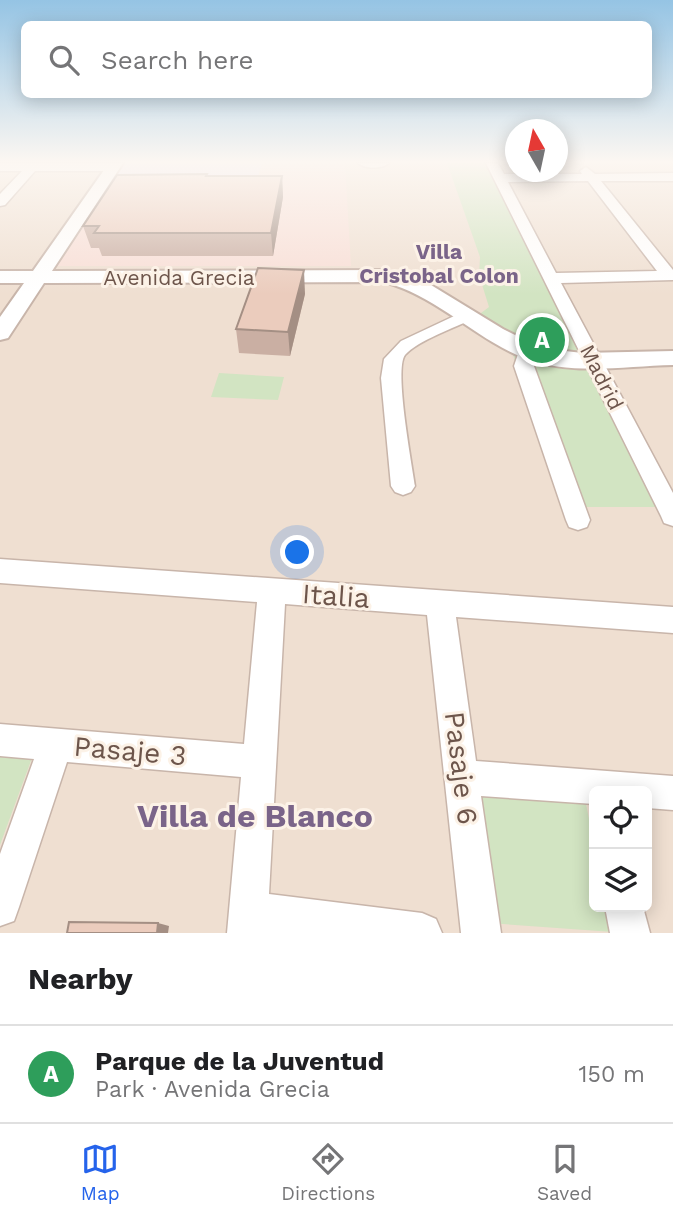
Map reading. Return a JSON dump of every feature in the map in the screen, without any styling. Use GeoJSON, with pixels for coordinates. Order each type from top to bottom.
{"type":"FeatureCollection","features":[{"type":"Feature","properties":{"kind":"street"},"geometry":{"type":"LineString","coordinates":[[0,333],[86,207]]}},
{"type":"Feature","properties":{"kind":"street","name":"Madrid"},"geometry":{"type":"LineString","coordinates":[[514,207],[673,516]]}},
{"type":"Feature","properties":{"kind":"street"},"geometry":{"type":"LineString","coordinates":[[615,207],[671,275]]}},
{"type":"Feature","properties":{"kind":"street"},"geometry":{"type":"LineString","coordinates":[[551,278],[671,275]]}},
{"type":"Feature","properties":{"kind":"street","name":"Avenida Grecia"},"geometry":{"type":"LineString","coordinates":[[0,277],[384,276],[420,287],[528,351],[553,358],[673,358]]}},
{"type":"Feature","properties":{"kind":"street"},"geometry":{"type":"LineString","coordinates":[[403,486],[391,378],[392,360],[407,345],[467,315]]}},
{"type":"Feature","properties":{"kind":"street"},"geometry":{"type":"LineString","coordinates":[[528,351],[524,366],[578,520]]}},
{"type":"Feature","properties":{"kind":"street","name":"Italia"},"geometry":{"type":"LineString","coordinates":[[3,577],[272,591],[673,620]]}},
{"type":"Feature","properties":{"kind":"street"},"geometry":{"type":"LineString","coordinates":[[272,591],[248,922],[422,933]]}},
{"type":"Feature","properties":{"kind":"street","name":"Pasaje 6"},"geometry":{"type":"LineString","coordinates":[[440,604],[481,933]]}},
{"type":"Feature","properties":{"kind":"street","name":"Pasaje 3"},"geometry":{"type":"LineString","coordinates":[[0,740],[259,762]]}},
{"type":"Feature","properties":{"kind":"street"},"geometry":{"type":"LineString","coordinates":[[1,901],[56,745]]}},
{"type":"Feature","properties":{"kind":"street"},"geometry":{"type":"LineString","coordinates":[[461,777],[589,790]]}},
{"type":"Feature","properties":{"kind":"street"},"geometry":{"type":"LineString","coordinates":[[652,791],[673,793]]}},
{"type":"Feature","properties":{"kind":"street"},"geometry":{"type":"LineString","coordinates":[[625,912],[631,933]]}},
{"type":"Feature","properties":{"kind":"shaded area"},"geometry":{"type":"Polygon","coordinates":[[[0,207],[673,207],[673,933],[0,933],[0,207]]]}},
{"type":"Feature","properties":{"kind":"shaded area"},"geometry":{"type":"Polygon","coordinates":[[[92,207],[348,207],[351,266],[56,266],[92,207]]]}},
{"type":"Feature","properties":{"kind":"green space"},"geometry":{"type":"Polygon","coordinates":[[[462,207],[509,207],[660,507],[563,507],[506,333],[477,316],[489,307],[479,275],[480,257],[462,207]]]}},
{"type":"Feature","properties":{"kind":"green space"},"geometry":{"type":"Polygon","coordinates":[[[219,373],[284,377],[278,400],[211,397],[219,373]]]}},
{"type":"Feature","properties":{"kind":"green space"},"geometry":{"type":"Polygon","coordinates":[[[0,757],[32,758],[0,845],[0,757]]]}},
{"type":"Feature","properties":{"kind":"green space"},"geometry":{"type":"Polygon","coordinates":[[[474,787],[584,794],[589,819],[589,912],[609,912],[613,932],[488,923],[474,787]]]}},
{"type":"Feature","properties":{"kind":"building"},"geometry":{"type":"Polygon","coordinates":[[[96,207],[276,207],[271,233],[94,233],[99,226],[83,226],[96,207]]]}},
{"type":"Feature","properties":{"kind":"building"},"geometry":{"type":"Polygon","coordinates":[[[258,268],[304,270],[288,332],[236,329],[258,268]]]}},
{"type":"Feature","properties":{"kind":"building"},"geometry":{"type":"Polygon","coordinates":[[[69,922],[158,923],[157,933],[67,933],[69,922]]]}},
{"type":"Feature","properties":{"kind":"place","name":"Parque de la Juventud"},"geometry":{"type":"Point","coordinates":[542,340]}},
{"type":"Feature","properties":{"kind":"district","name":"Villa Cristobal Colon"},"geometry":{"type":"Point","coordinates":[439,263]}},
{"type":"Feature","properties":{"kind":"district","name":"Villa de Blanco"},"geometry":{"type":"Point","coordinates":[255,816]}}]}
